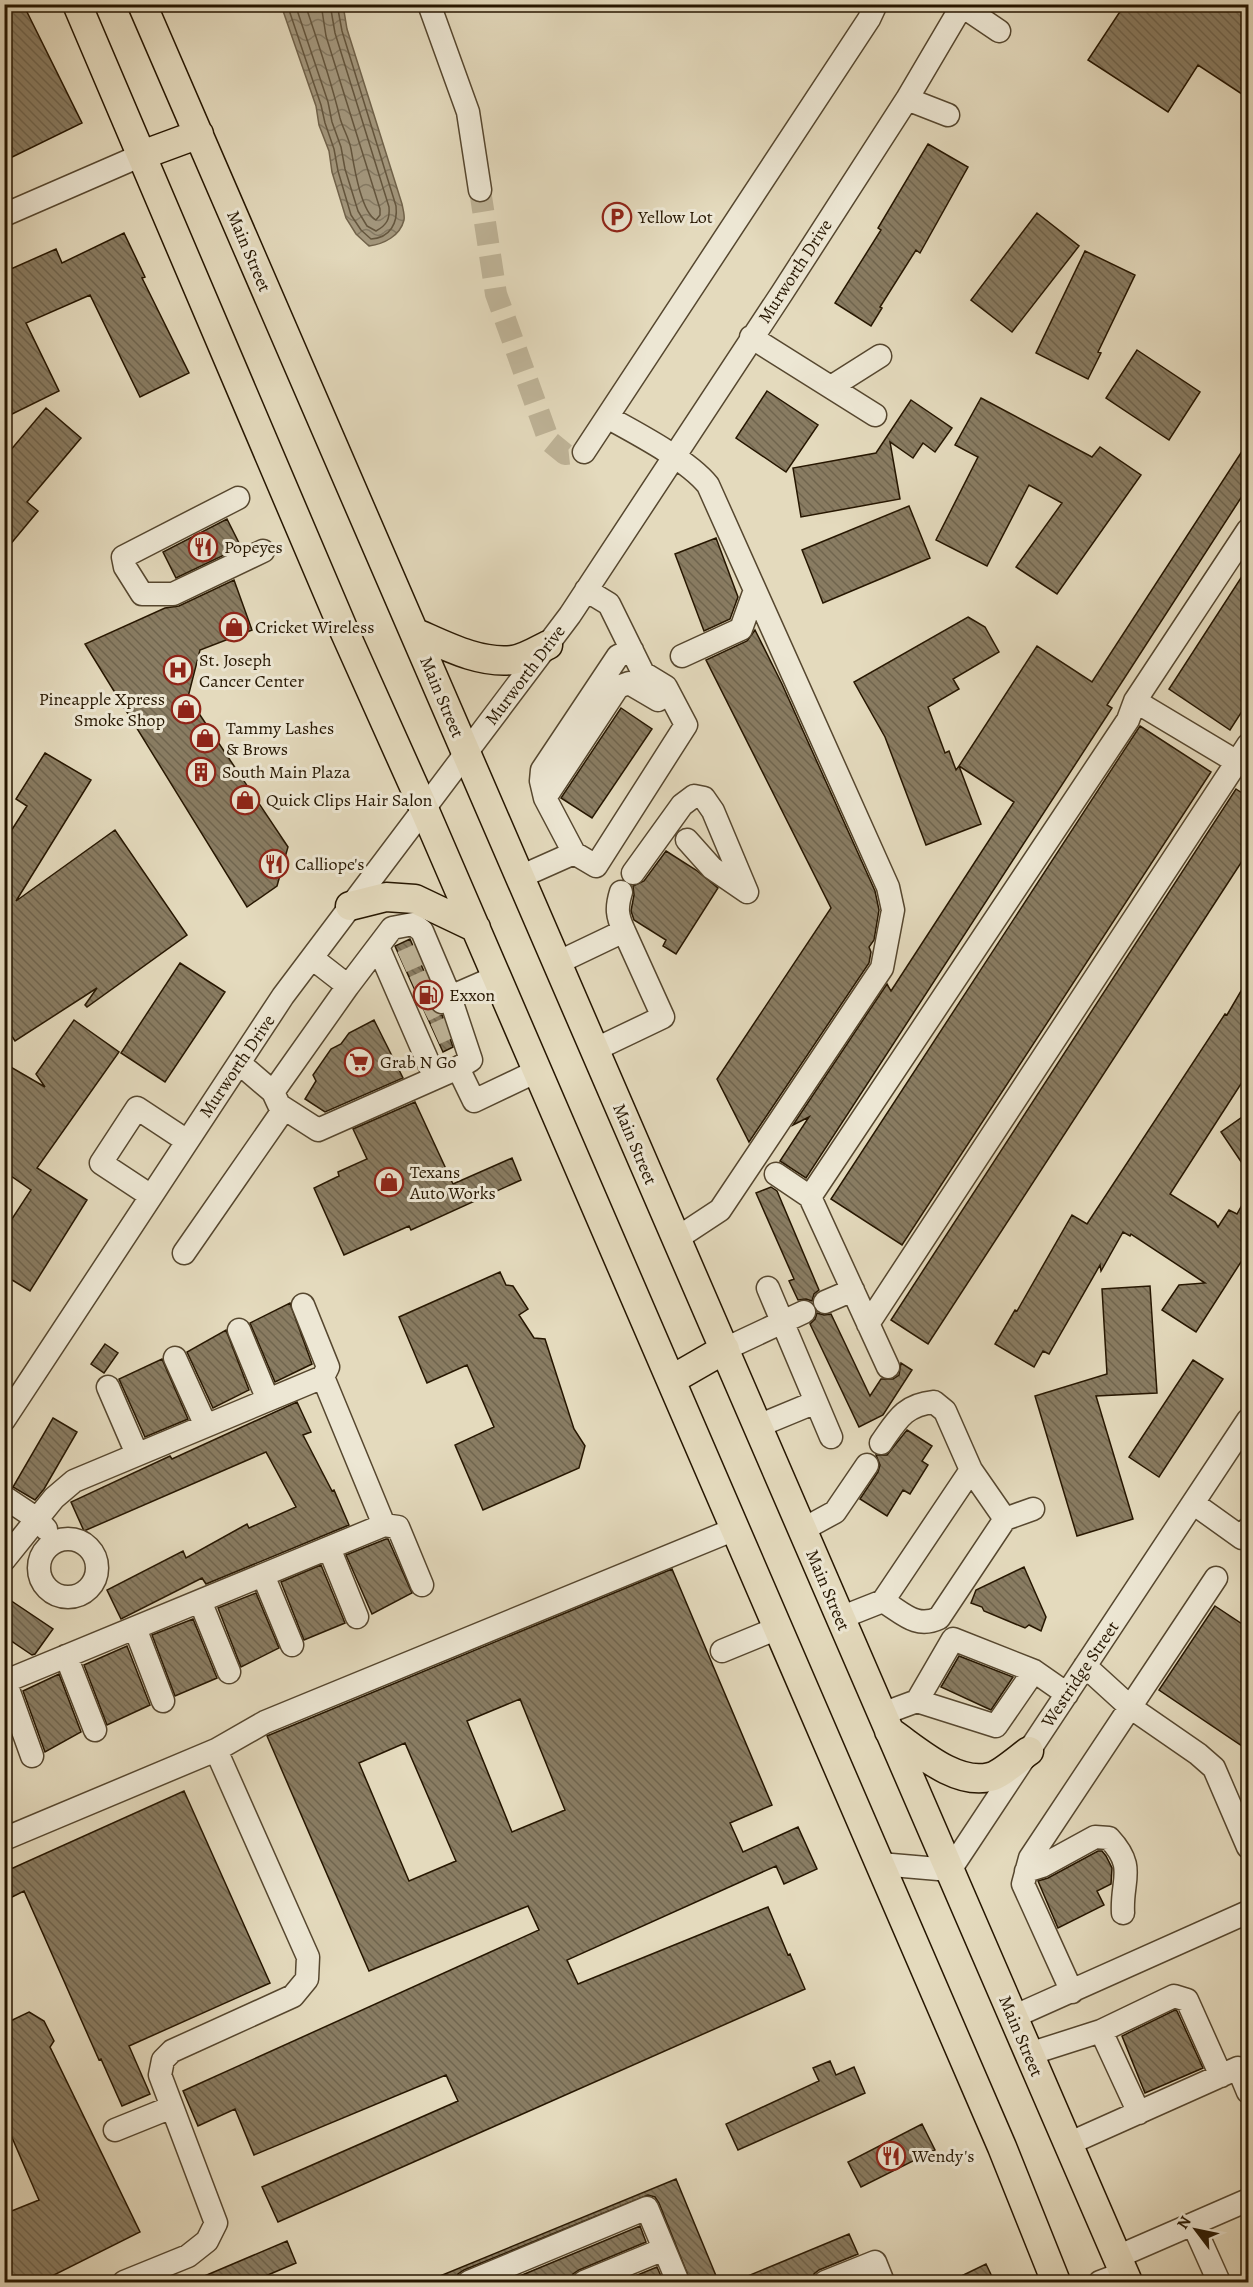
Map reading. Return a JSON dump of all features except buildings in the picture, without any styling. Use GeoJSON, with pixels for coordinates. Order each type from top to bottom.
{"type":"FeatureCollection","features":[{"type":"Feature","properties":{"kind":"main road"},"geometry":{"type":"LineString","coordinates":[[77,4],[342,626],[425,810],[1002,2147],[1056,2283]]}},
{"type":"Feature","properties":{"kind":"main road","name":"Main Street"},"geometry":{"type":"LineString","coordinates":[[142,4],[1068,2144],[1117,2274]]}},
{"type":"Feature","properties":{"kind":"main road"},"geometry":{"type":"LineString","coordinates":[[142,155],[199,135]]}},
{"type":"Feature","properties":{"kind":"main road"},"geometry":{"type":"LineString","coordinates":[[414,632],[465,653],[490,659],[515,660],[548,645]]}},
{"type":"Feature","properties":{"kind":"main road"},"geometry":{"type":"LineString","coordinates":[[350,906],[386,897],[415,899],[476,928]]}},
{"type":"Feature","properties":{"kind":"main road"},"geometry":{"type":"LineString","coordinates":[[671,1380],[725,1348]]}},
{"type":"Feature","properties":{"kind":"main road"},"geometry":{"type":"LineString","coordinates":[[886,1722],[948,1772],[969,1777],[990,1778],[1029,1751]]}},
{"type":"Feature","properties":{"kind":"street"},"geometry":{"type":"LineString","coordinates":[[429,4],[468,112],[480,190]]}},
{"type":"Feature","properties":{"kind":"street"},"geometry":{"type":"LineString","coordinates":[[584,452],[869,19],[876,4]]}},
{"type":"Feature","properties":{"kind":"street"},"geometry":{"type":"LineString","coordinates":[[962,5],[999,31]]}},
{"type":"Feature","properties":{"kind":"street","name":"Murworth Drive"},"geometry":{"type":"LineString","coordinates":[[4,1420],[283,996],[425,810],[548,645],[586,590],[907,99],[962,5]]}},
{"type":"Feature","properties":{"kind":"street"},"geometry":{"type":"LineString","coordinates":[[907,99],[948,115]]}},
{"type":"Feature","properties":{"kind":"street"},"geometry":{"type":"LineString","coordinates":[[4,215],[142,155]]}},
{"type":"Feature","properties":{"kind":"street"},"geometry":{"type":"LineString","coordinates":[[751,337],[874,415]]}},
{"type":"Feature","properties":{"kind":"street"},"geometry":{"type":"LineString","coordinates":[[831,387],[880,356]]}},
{"type":"Feature","properties":{"kind":"street"},"geometry":{"type":"LineString","coordinates":[[607,417],[674,457],[698,473],[708,484],[888,887],[892,910],[882,968],[876,978],[720,1210],[676,1239]]}},
{"type":"Feature","properties":{"kind":"street"},"geometry":{"type":"LineString","coordinates":[[238,498],[123,557],[125,567],[142,594],[173,594],[263,551]]}},
{"type":"Feature","properties":{"kind":"street"},"geometry":{"type":"LineString","coordinates":[[810,1197],[1128,720],[1135,701],[1248,530]]}},
{"type":"Feature","properties":{"kind":"street"},"geometry":{"type":"LineString","coordinates":[[586,590],[609,604],[632,650],[643,673],[666,687],[686,724],[596,866],[574,853],[545,798],[541,782],[542,770],[618,656],[632,650]]}},
{"type":"Feature","properties":{"kind":"street"},"geometry":{"type":"LineString","coordinates":[[682,656],[741,629],[754,590]]}},
{"type":"Feature","properties":{"kind":"street"},"geometry":{"type":"LineString","coordinates":[[545,798],[618,687],[629,683],[637,686],[681,716]]}},
{"type":"Feature","properties":{"kind":"street"},"geometry":{"type":"LineString","coordinates":[[868,1323],[1243,754],[1135,701]]}},
{"type":"Feature","properties":{"kind":"street"},"geometry":{"type":"LineString","coordinates":[[633,873],[682,805],[694,796],[704,798],[713,811],[747,892],[712,868],[687,840]]}},
{"type":"Feature","properties":{"kind":"street"},"geometry":{"type":"LineString","coordinates":[[520,877],[574,853]]}},
{"type":"Feature","properties":{"kind":"street"},"geometry":{"type":"LineString","coordinates":[[594,1050],[663,1017],[617,916],[616,907],[621,892]]}},
{"type":"Feature","properties":{"kind":"street"},"geometry":{"type":"LineString","coordinates":[[183,1253],[278,1100],[348,986],[392,928],[413,924],[422,931],[410,958],[442,1031],[471,1060],[318,1131],[278,1100],[239,1063]]}},
{"type":"Feature","properties":{"kind":"street"},"geometry":{"type":"LineString","coordinates":[[557,963],[624,931]]}},
{"type":"Feature","properties":{"kind":"street"},"geometry":{"type":"LineString","coordinates":[[378,947],[410,958],[442,1031],[435,1078]]}},
{"type":"Feature","properties":{"kind":"street"},"geometry":{"type":"LineString","coordinates":[[312,958],[348,986]]}},
{"type":"Feature","properties":{"kind":"street"},"geometry":{"type":"LineString","coordinates":[[431,1007],[496,977]]}},
{"type":"Feature","properties":{"kind":"street"},"geometry":{"type":"LineString","coordinates":[[458,1068],[474,1101],[537,1071]]}},
{"type":"Feature","properties":{"kind":"street"},"geometry":{"type":"LineString","coordinates":[[151,1196],[101,1163],[137,1108],[187,1141]]}},
{"type":"Feature","properties":{"kind":"street"},"geometry":{"type":"LineString","coordinates":[[776,1174],[810,1197],[888,1367]]}},
{"type":"Feature","properties":{"kind":"street"},"geometry":{"type":"LineString","coordinates":[[768,1288],[831,1437]]}},
{"type":"Feature","properties":{"kind":"street"},"geometry":{"type":"LineString","coordinates":[[825,1302],[853,1290]]}},
{"type":"Feature","properties":{"kind":"street"},"geometry":{"type":"LineString","coordinates":[[303,1305],[328,1367],[324,1377],[384,1525]]}},
{"type":"Feature","properties":{"kind":"street"},"geometry":{"type":"LineString","coordinates":[[725,1348],[804,1312]]}},
{"type":"Feature","properties":{"kind":"street"},"geometry":{"type":"LineString","coordinates":[[239,1330],[268,1400]]}},
{"type":"Feature","properties":{"kind":"street"},"geometry":{"type":"LineString","coordinates":[[176,1359],[206,1426]]}},
{"type":"Feature","properties":{"kind":"street"},"geometry":{"type":"LineString","coordinates":[[41,1558],[9,1546],[37,1519],[54,1498],[74,1481],[324,1377]]}},
{"type":"Feature","properties":{"kind":"street"},"geometry":{"type":"LineString","coordinates":[[108,1387],[137,1454]]}},
{"type":"Feature","properties":{"kind":"street"},"geometry":{"type":"LineString","coordinates":[[758,1426],[816,1402]]}},
{"type":"Feature","properties":{"kind":"street"},"geometry":{"type":"LineString","coordinates":[[881,1443],[898,1419],[911,1407],[934,1402],[945,1411],[971,1470],[1005,1519]]}},
{"type":"Feature","properties":{"kind":"street","name":"Westridge Street"},"geometry":{"type":"LineString","coordinates":[[950,1870],[1248,1420]]}},
{"type":"Feature","properties":{"kind":"street"},"geometry":{"type":"LineString","coordinates":[[802,1530],[835,1512],[867,1465]]}},
{"type":"Feature","properties":{"kind":"street"},"geometry":{"type":"LineString","coordinates":[[840,1618],[884,1601],[971,1470]]}},
{"type":"Feature","properties":{"kind":"street"},"geometry":{"type":"LineString","coordinates":[[4,1497],[37,1519],[57,1540]]}},
{"type":"Feature","properties":{"kind":"street"},"geometry":{"type":"LineString","coordinates":[[1193,1503],[1242,1538],[1248,1529]]}},
{"type":"Feature","properties":{"kind":"street"},"geometry":{"type":"LineString","coordinates":[[884,1601],[919,1623],[929,1623],[939,1618],[1005,1519],[1034,1509]]}},
{"type":"Feature","properties":{"kind":"street"},"geometry":{"type":"LineString","coordinates":[[32,1756],[5,1680],[384,1525],[398,1527],[422,1585]]}},
{"type":"Feature","properties":{"kind":"street"},"geometry":{"type":"LineString","coordinates":[[4,1839],[216,1750],[265,1722],[735,1529]]}},
{"type":"Feature","properties":{"kind":"street"},"geometry":{"type":"LineString","coordinates":[[77,1539],[93,1551],[97,1560],[98,1570],[95,1580],[82,1594],[62,1597],[52,1593],[40,1577],[41,1558],[44,1550],[57,1540],[77,1539]]}},
{"type":"Feature","properties":{"kind":"street"},"geometry":{"type":"LineString","coordinates":[[329,1548],[357,1617]]}},
{"type":"Feature","properties":{"kind":"street"},"geometry":{"type":"LineString","coordinates":[[264,1575],[292,1645]]}},
{"type":"Feature","properties":{"kind":"street"},"geometry":{"type":"LineString","coordinates":[[1072,1992],[1023,1884],[1030,1858],[1216,1578]]}},
{"type":"Feature","properties":{"kind":"street"},"geometry":{"type":"LineString","coordinates":[[200,1601],[229,1672]]}},
{"type":"Feature","properties":{"kind":"street"},"geometry":{"type":"LineString","coordinates":[[135,1628],[163,1701]]}},
{"type":"Feature","properties":{"kind":"street"},"geometry":{"type":"LineString","coordinates":[[722,1651],[778,1628]]}},
{"type":"Feature","properties":{"kind":"street"},"geometry":{"type":"LineString","coordinates":[[886,1722],[917,1701],[953,1639],[1034,1671],[1066,1694]]}},
{"type":"Feature","properties":{"kind":"street"},"geometry":{"type":"LineString","coordinates":[[66,1656],[95,1730]]}},
{"type":"Feature","properties":{"kind":"street"},"geometry":{"type":"LineString","coordinates":[[1085,1666],[1130,1707],[1198,1754],[1214,1768],[1248,1847]]}},
{"type":"Feature","properties":{"kind":"street"},"geometry":{"type":"LineString","coordinates":[[917,1701],[996,1726],[1034,1671]]}},
{"type":"Feature","properties":{"kind":"street"},"geometry":{"type":"LineString","coordinates":[[124,2283],[188,2256],[207,2241],[216,2223],[160,2075],[163,2060],[172,2051],[293,1996],[307,1979],[308,1957],[216,1750]]}},
{"type":"Feature","properties":{"kind":"street"},"geometry":{"type":"LineString","coordinates":[[1026,1871],[1042,1866],[1095,1837],[1109,1838],[1120,1849],[1126,1868],[1123,1913]]}},
{"type":"Feature","properties":{"kind":"street"},"geometry":{"type":"LineString","coordinates":[[880,1864],[950,1870]]}},
{"type":"Feature","properties":{"kind":"street"},"geometry":{"type":"LineString","coordinates":[[1013,2017],[1248,1912]]}},
{"type":"Feature","properties":{"kind":"street"},"geometry":{"type":"LineString","coordinates":[[1029,2054],[1101,2031],[1174,1996],[1187,2000],[1221,2076]]}},
{"type":"Feature","properties":{"kind":"street"},"geometry":{"type":"LineString","coordinates":[[1101,2031],[1138,2113]]}},
{"type":"Feature","properties":{"kind":"street"},"geometry":{"type":"LineString","coordinates":[[1068,2144],[1238,2068],[1248,2092]]}},
{"type":"Feature","properties":{"kind":"street"},"geometry":{"type":"LineString","coordinates":[[115,2130],[172,2108]]}},
{"type":"Feature","properties":{"kind":"street"},"geometry":{"type":"LineString","coordinates":[[1117,2274],[1194,2224],[1248,2200]]}},
{"type":"Feature","properties":{"kind":"street"},"geometry":{"type":"LineString","coordinates":[[469,2283],[647,2208],[678,2283]]}},
{"type":"Feature","properties":{"kind":"street"},"geometry":{"type":"LineString","coordinates":[[1194,2224],[1219,2283]]}},
{"type":"Feature","properties":{"kind":"street"},"geometry":{"type":"LineString","coordinates":[[584,2283],[664,2249]]}},
{"type":"Feature","properties":{"kind":"street"},"geometry":{"type":"LineString","coordinates":[[825,2283],[879,2272]]}},
{"type":"Feature","properties":{"kind":"water"},"geometry":{"type":"Polygon","coordinates":[[[281,5],[343,5],[347,29],[404,212],[404,220],[399,231],[386,241],[369,246],[356,234],[346,218],[332,172],[329,151],[319,125],[316,106],[281,5]]]}},
{"type":"Feature","properties":{"kind":"tunnel"},"geometry":{"type":"LineString","coordinates":[[480,190],[496,294],[549,441],[565,454],[584,452]]}},
{"type":"Feature","properties":{"kind":"tunnel"},"geometry":{"type":"LineString","coordinates":[[402,962],[420,954]]}},
{"type":"Feature","properties":{"kind":"tunnel"},"geometry":{"type":"LineString","coordinates":[[414,987],[432,979]]}},
{"type":"Feature","properties":{"kind":"tunnel"},"geometry":{"type":"LineString","coordinates":[[424,1011],[442,1002]]}},
{"type":"Feature","properties":{"kind":"tunnel"},"geometry":{"type":"LineString","coordinates":[[435,1034],[453,1026]]}},
{"type":"Feature","properties":{"kind":"place","name":"Yellow Lot"},"geometry":{"type":"Point","coordinates":[617,217]}},
{"type":"Feature","properties":{"kind":"place","name":"Popeyes"},"geometry":{"type":"Point","coordinates":[203,547]}},
{"type":"Feature","properties":{"kind":"place","name":"Cricket Wireless"},"geometry":{"type":"Point","coordinates":[234,627]}},
{"type":"Feature","properties":{"kind":"place","name":"St. Joseph Cancer Center"},"geometry":{"type":"Point","coordinates":[178,670]}},
{"type":"Feature","properties":{"kind":"place","name":"Pineapple Xpress Smoke Shop"},"geometry":{"type":"Point","coordinates":[186,709]}},
{"type":"Feature","properties":{"kind":"place","name":"Tammy Lashes & Brows"},"geometry":{"type":"Point","coordinates":[205,738]}},
{"type":"Feature","properties":{"kind":"place","name":"South Main Plaza"},"geometry":{"type":"Point","coordinates":[201,772]}},
{"type":"Feature","properties":{"kind":"place","name":"Quick Clips Hair Salon"},"geometry":{"type":"Point","coordinates":[245,800]}},
{"type":"Feature","properties":{"kind":"place","name":"Calliope's"},"geometry":{"type":"Point","coordinates":[274,864]}},
{"type":"Feature","properties":{"kind":"place","name":"Exxon"},"geometry":{"type":"Point","coordinates":[428,995]}},
{"type":"Feature","properties":{"kind":"place","name":"Grab N Go"},"geometry":{"type":"Point","coordinates":[359,1062]}},
{"type":"Feature","properties":{"kind":"place","name":"Texans Auto Works"},"geometry":{"type":"Point","coordinates":[389,1182]}},
{"type":"Feature","properties":{"kind":"place","name":"Wendy's"},"geometry":{"type":"Point","coordinates":[891,2156]}}]}
